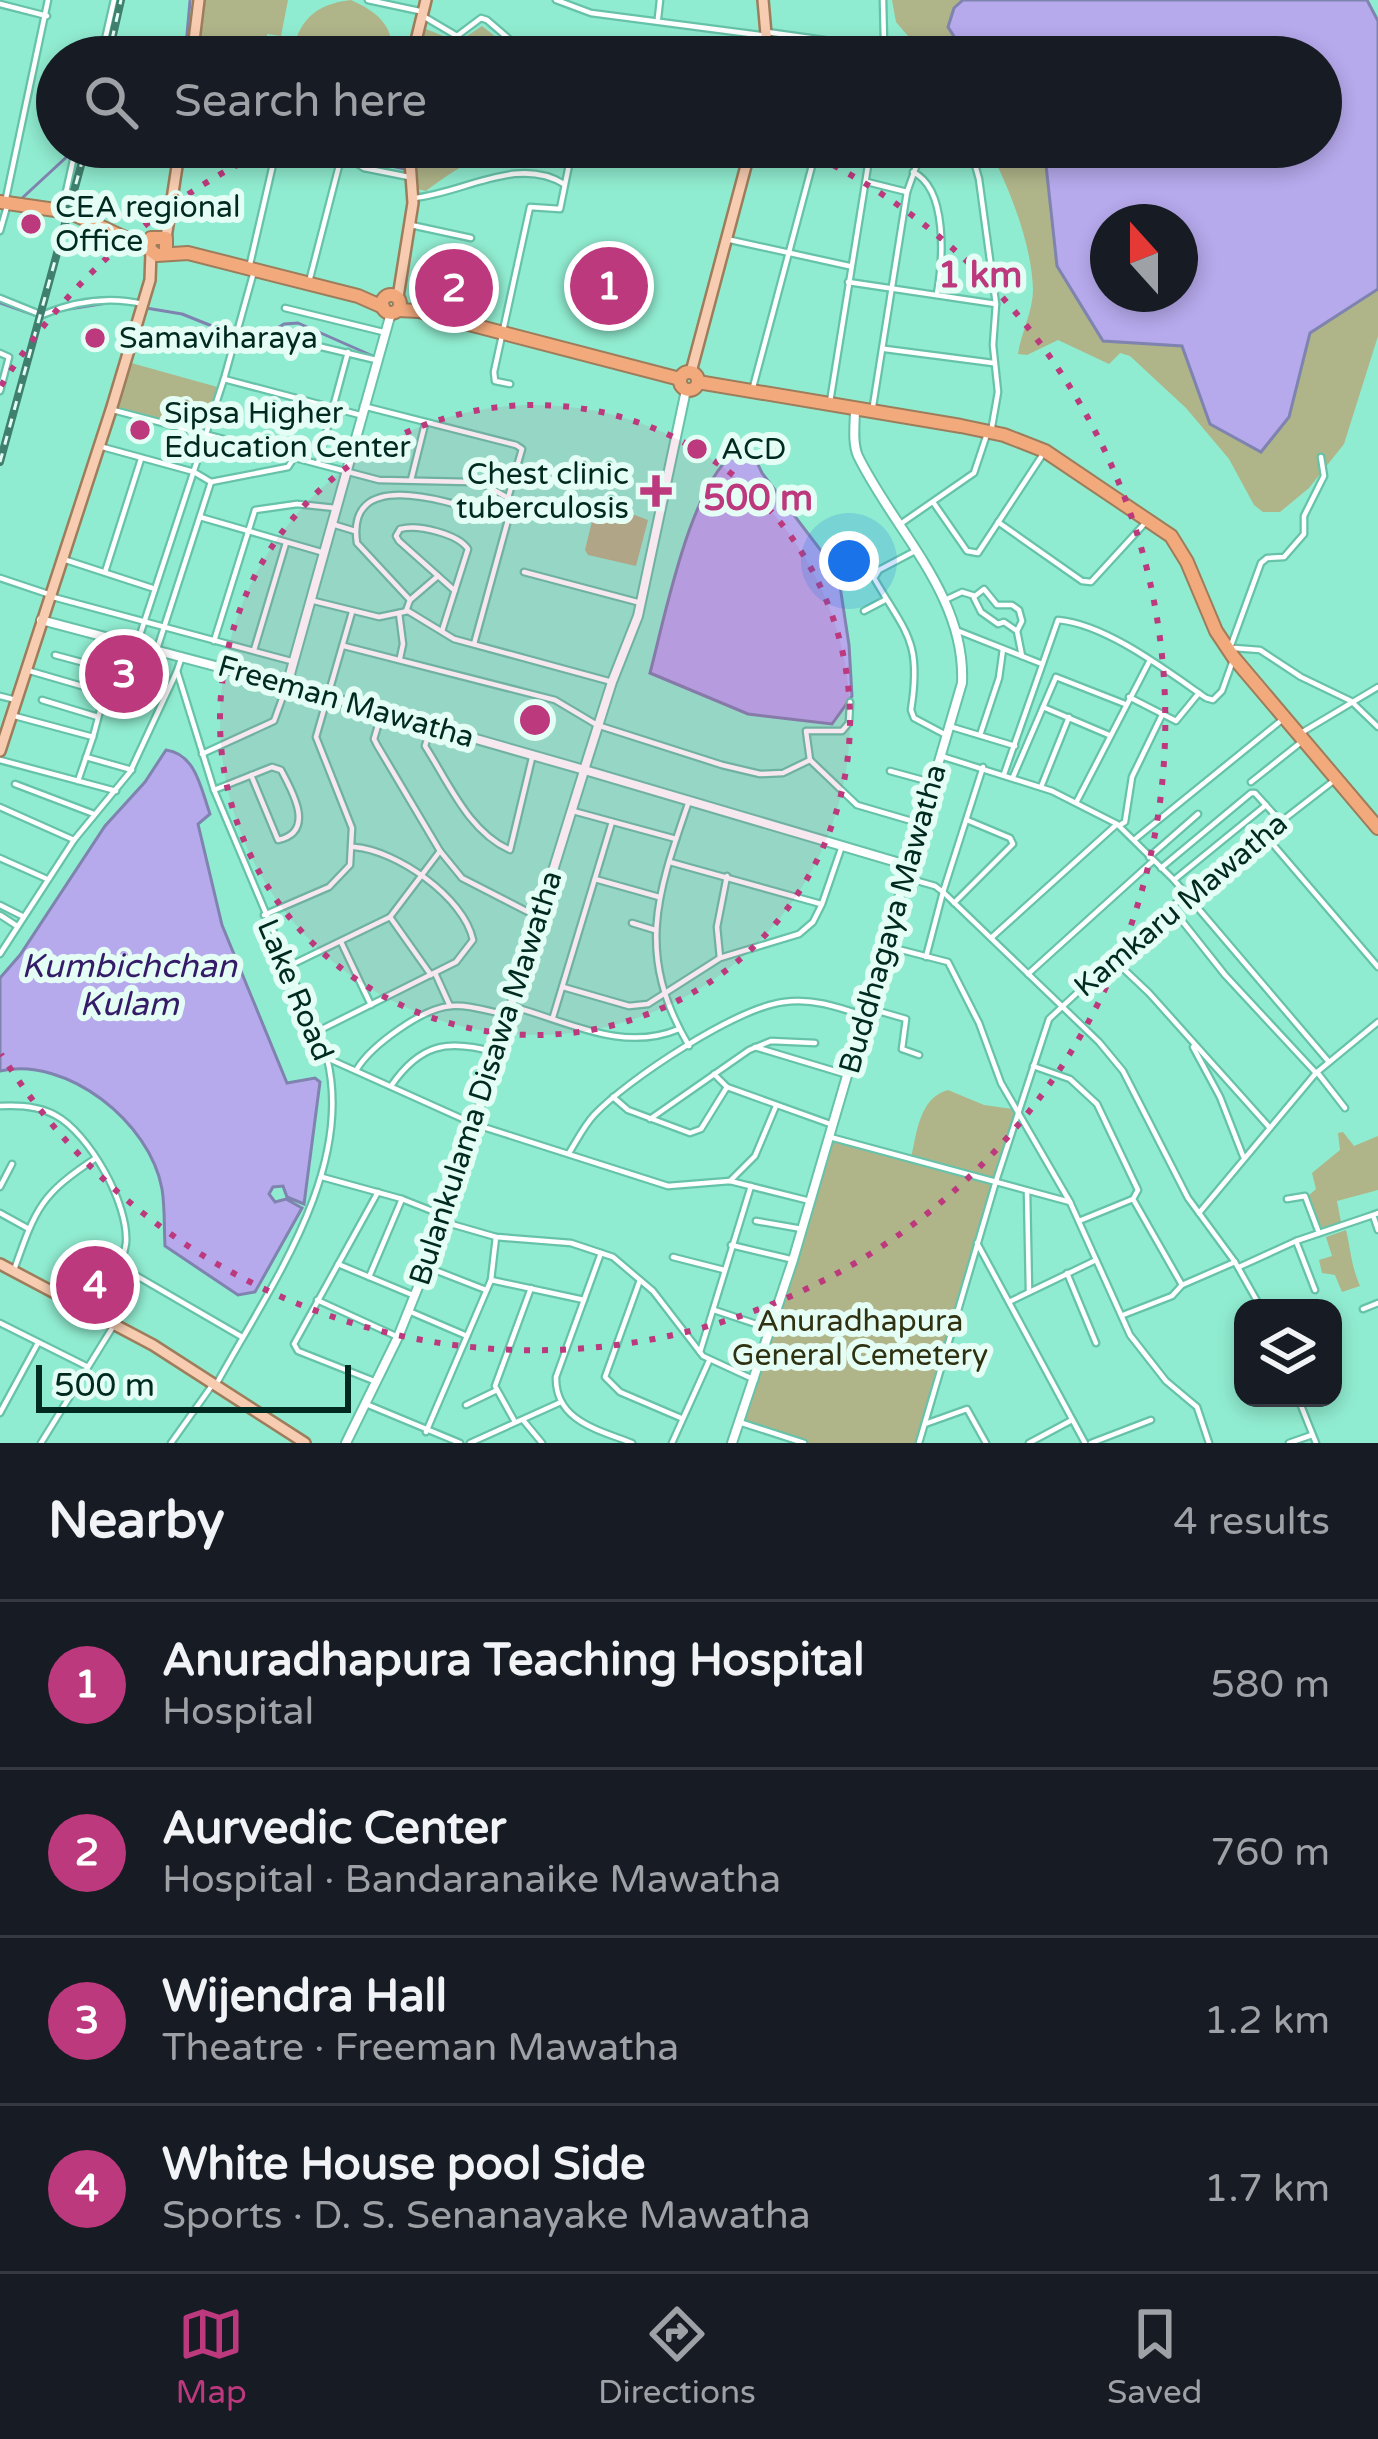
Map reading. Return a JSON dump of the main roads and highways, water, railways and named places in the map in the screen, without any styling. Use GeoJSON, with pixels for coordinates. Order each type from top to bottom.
{"type":"FeatureCollection","features":[{"type":"Feature","properties":{"kind":"highway"},"geometry":{"type":"LineString","coordinates":[[4,203],[62,210],[157,245],[689,381],[989,431],[1045,451],[1171,536],[1231,654],[1378,828]]}},
{"type":"Feature","properties":{"kind":"main road"},"geometry":{"type":"LineString","coordinates":[[195,36],[199,0]]}},
{"type":"Feature","properties":{"kind":"main road"},"geometry":{"type":"LineString","coordinates":[[763,0],[766,36]]}},
{"type":"Feature","properties":{"kind":"main road"},"geometry":{"type":"LineString","coordinates":[[0,755],[143,304],[176,168]]}},
{"type":"Feature","properties":{"kind":"main road"},"geometry":{"type":"LineString","coordinates":[[287,685],[400,274],[411,225],[411,168]]}},
{"type":"Feature","properties":{"kind":"main road"},"geometry":{"type":"LineString","coordinates":[[689,381],[745,168]]}},
{"type":"Feature","properties":{"kind":"main road","name":"Bulankulama Disawa Mawatha"},"geometry":{"type":"LineString","coordinates":[[346,1443],[398,1337],[444,1219],[597,725],[641,603],[689,381]]}},
{"type":"Feature","properties":{"kind":"main road","name":"Buddhagaya Mawatha"},"geometry":{"type":"LineString","coordinates":[[732,1443],[811,1201],[962,683],[963,653],[945,599],[858,457],[855,409]]}},
{"type":"Feature","properties":{"kind":"main road","name":"Freeman Mawatha"},"geometry":{"type":"LineString","coordinates":[[40,620],[326,696],[910,866]]}},
{"type":"Feature","properties":{"kind":"main road"},"geometry":{"type":"LineString","coordinates":[[0,1264],[116,1323],[216,1382],[305,1443]]}},
{"type":"Feature","properties":{"kind":"water"},"geometry":{"type":"Polygon","coordinates":[[[963,0],[1367,0],[1378,21],[1378,289],[1310,333],[1289,417],[1261,452],[1210,424],[1182,346],[1103,341],[1057,266],[1046,168],[1342,168],[1342,36],[954,36],[948,27],[954,8],[963,0]]]}},
{"type":"Feature","properties":{"kind":"water"},"geometry":{"type":"Polygon","coordinates":[[[740,450],[752,452],[762,473],[838,573],[852,696],[832,724],[748,714],[650,673],[694,517],[723,464],[740,450]]]}},
{"type":"Feature","properties":{"kind":"water","name":"Kumbichchan Kulam"},"geometry":{"type":"Polygon","coordinates":[[[166,750],[191,765],[200,784],[210,814],[198,824],[222,925],[287,1083],[315,1078],[320,1082],[304,1204],[287,1197],[283,1186],[273,1187],[269,1194],[275,1202],[286,1199],[302,1208],[255,1292],[238,1295],[165,1246],[163,1196],[154,1164],[123,1118],[78,1084],[52,1074],[0,1071],[0,978],[105,826],[145,782],[166,750]]]}},
{"type":"Feature","properties":{"kind":"waterway"},"geometry":{"type":"LineString","coordinates":[[187,36],[190,1]]}},
{"type":"Feature","properties":{"kind":"waterway"},"geometry":{"type":"LineString","coordinates":[[19,201],[55,168]]}},
{"type":"Feature","properties":{"kind":"waterway"},"geometry":{"type":"LineString","coordinates":[[400,168],[405,169]]}},
{"type":"Feature","properties":{"kind":"waterway"},"geometry":{"type":"LineString","coordinates":[[0,303],[43,318],[54,312]]}},
{"type":"Feature","properties":{"kind":"waterway"},"geometry":{"type":"LineString","coordinates":[[63,310],[107,303]]}},
{"type":"Feature","properties":{"kind":"waterway"},"geometry":{"type":"LineString","coordinates":[[146,308],[182,314],[232,334],[266,335],[284,324],[298,323],[373,356]]}},
{"type":"Feature","properties":{"kind":"railway"},"geometry":{"type":"LineString","coordinates":[[113,36],[121,0]]}},
{"type":"Feature","properties":{"kind":"railway"},"geometry":{"type":"LineString","coordinates":[[0,462],[80,168]]}},
{"type":"Feature","properties":{"kind":"place","name":"CEA regional Office"},"geometry":{"type":"Point","coordinates":[31,224]}},
{"type":"Feature","properties":{"kind":"place","name":"Anuradhapura Teaching Hospital"},"geometry":{"type":"Point","coordinates":[609,286]}},
{"type":"Feature","properties":{"kind":"place","name":"Aurvedic Center"},"geometry":{"type":"Point","coordinates":[454,288]}},
{"type":"Feature","properties":{"kind":"place","name":"Samaviharaya"},"geometry":{"type":"Point","coordinates":[95,338]}},
{"type":"Feature","properties":{"kind":"place","name":"Sipsa Higher Education Center"},"geometry":{"type":"Point","coordinates":[140,430]}},
{"type":"Feature","properties":{"kind":"place","name":"ACD"},"geometry":{"type":"Point","coordinates":[697,449]}},
{"type":"Feature","properties":{"kind":"place","name":"Chest clinic tuberculosis"},"geometry":{"type":"Point","coordinates":[656,491]}},
{"type":"Feature","properties":{"kind":"place","name":"Wijendra Hall"},"geometry":{"type":"Point","coordinates":[124,674]}},
{"type":"Feature","properties":{"kind":"place","name":"White House pool Side"},"geometry":{"type":"Point","coordinates":[95,1285]}},
{"type":"Feature","properties":{"kind":"park label","name":"Anuradhapura General Cemetery"},"geometry":{"type":"Point","coordinates":[860,1338]}}]}
